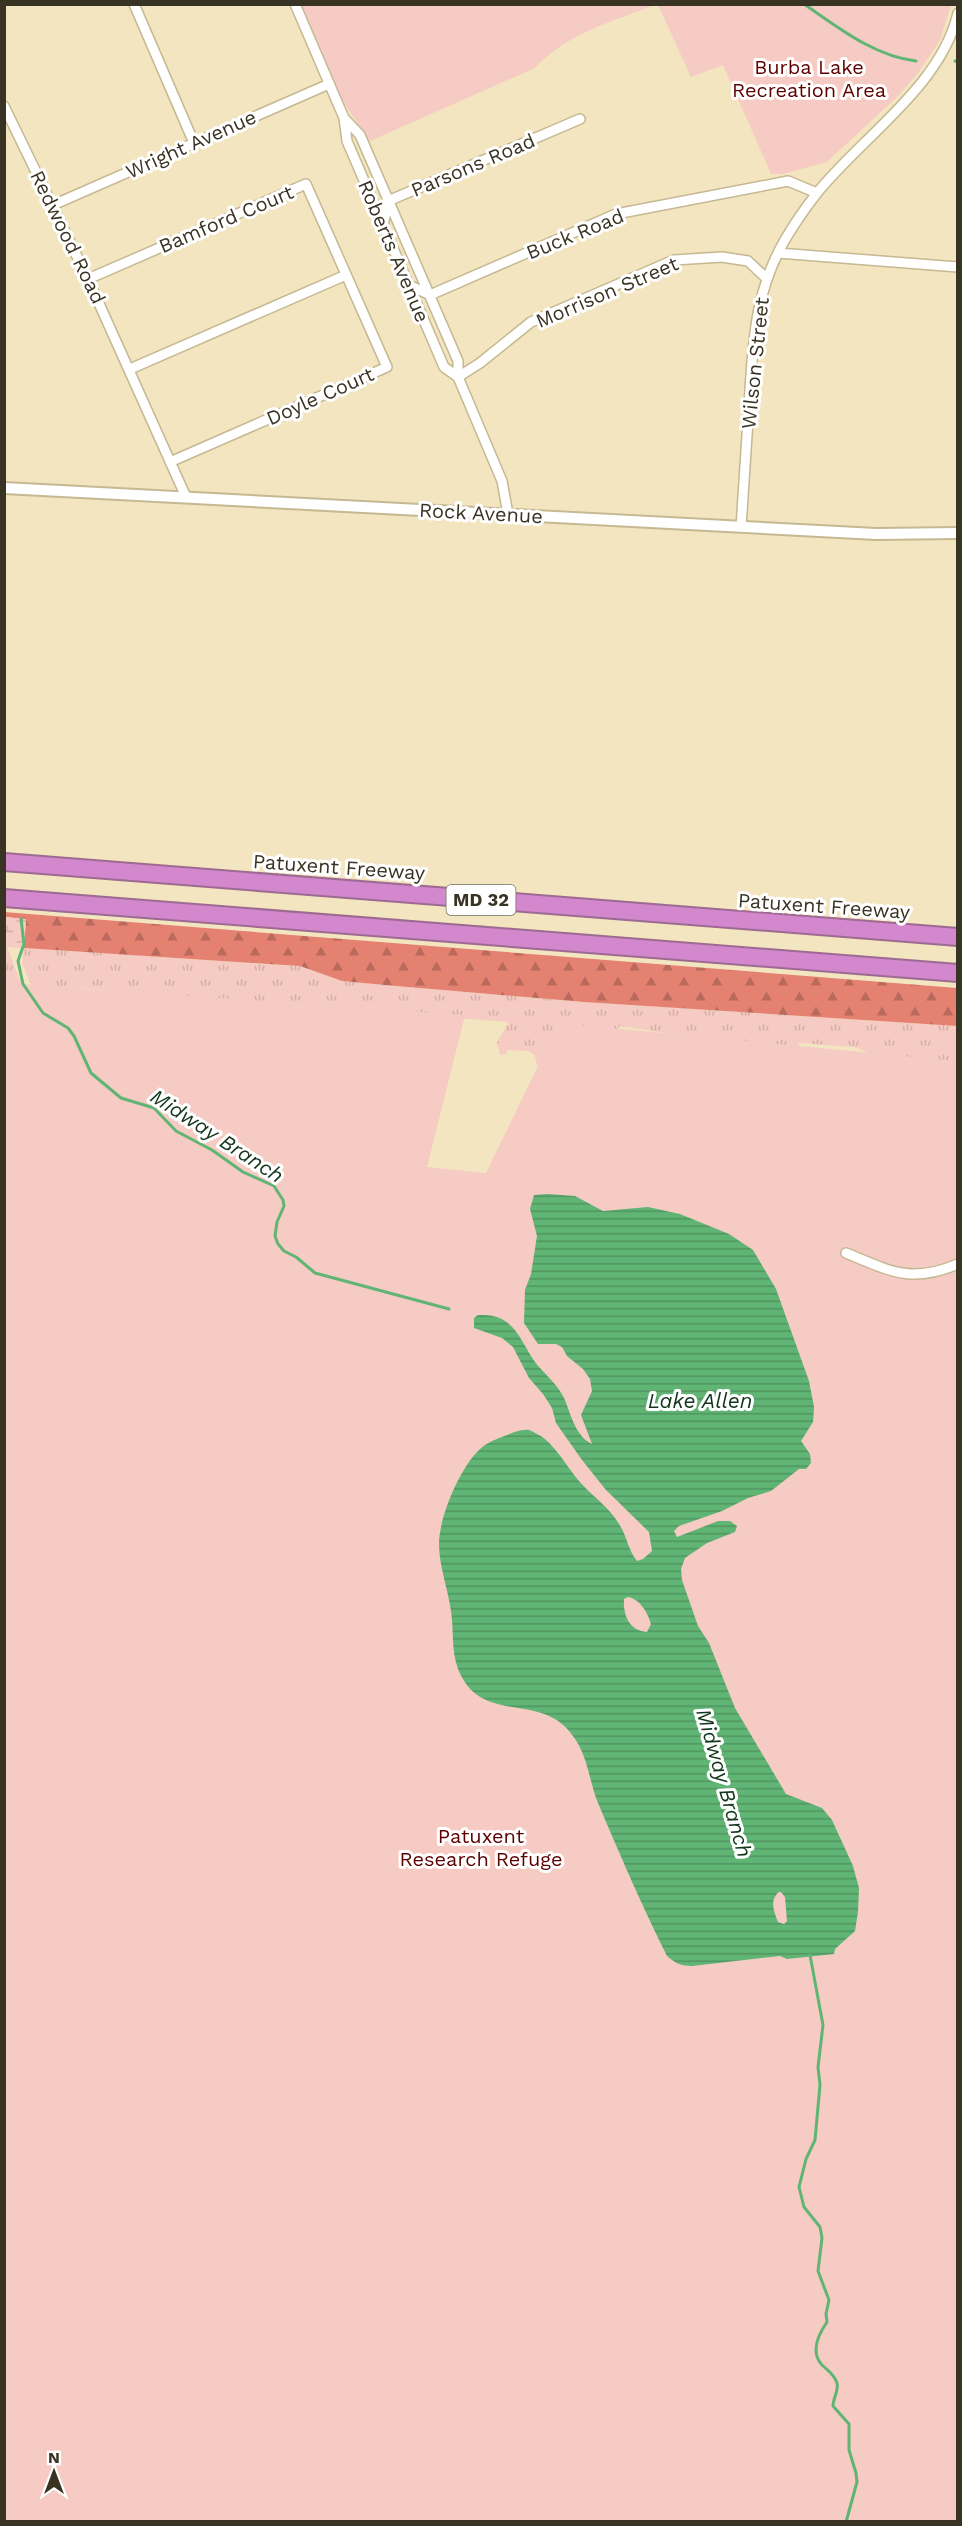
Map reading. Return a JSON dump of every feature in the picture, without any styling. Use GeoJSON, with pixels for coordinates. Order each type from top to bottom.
{"type":"FeatureCollection","features":[{"type":"Feature","properties":{"kind":"highway","name":"Patuxent Freeway"},"geometry":{"type":"LineString","coordinates":[[4,862],[957,937]]}},
{"type":"Feature","properties":{"kind":"highway","name":"MD 32"},"geometry":{"type":"LineString","coordinates":[[4,898],[957,973]]}},
{"type":"Feature","properties":{"kind":"street"},"geometry":{"type":"LineString","coordinates":[[134,4],[194,143]]}},
{"type":"Feature","properties":{"kind":"street","name":"Roberts Avenue"},"geometry":{"type":"LineString","coordinates":[[295,4],[344,118],[347,141],[444,367],[458,377]]}},
{"type":"Feature","properties":{"kind":"street","name":"Wilson Street"},"geometry":{"type":"LineString","coordinates":[[741,527],[754,332],[757,307],[766,278],[778,253],[817,193],[921,85],[954,30],[957,13]]}},
{"type":"Feature","properties":{"kind":"street","name":"Wright Avenue"},"geometry":{"type":"LineString","coordinates":[[53,205],[330,84]]}},
{"type":"Feature","properties":{"kind":"street","name":"Redwood Road"},"geometry":{"type":"LineString","coordinates":[[4,106],[130,369]]}},
{"type":"Feature","properties":{"kind":"street","name":"Roberts Avenue"},"geometry":{"type":"LineString","coordinates":[[344,118],[360,135],[458,361],[458,377],[502,481],[508,514]]}},
{"type":"Feature","properties":{"kind":"street","name":"Parsons Road"},"geometry":{"type":"LineString","coordinates":[[383,226],[388,201],[580,119]]}},
{"type":"Feature","properties":{"kind":"street","name":"Buck Road"},"geometry":{"type":"LineString","coordinates":[[429,295],[616,214],[788,181],[817,193]]}},
{"type":"Feature","properties":{"kind":"street","name":"Bamford Court"},"geometry":{"type":"LineString","coordinates":[[88,279],[306,184],[346,275]]}},
{"type":"Feature","properties":{"kind":"street"},"geometry":{"type":"LineString","coordinates":[[778,253],[957,267]]}},
{"type":"Feature","properties":{"kind":"street","name":"Morrison Street"},"geometry":{"type":"LineString","coordinates":[[458,377],[480,363],[531,322],[674,260],[722,257],[748,261],[766,278]]}},
{"type":"Feature","properties":{"kind":"street"},"geometry":{"type":"LineString","coordinates":[[184,492],[130,369],[346,275]]}},
{"type":"Feature","properties":{"kind":"street","name":"Doyle Court"},"geometry":{"type":"LineString","coordinates":[[170,462],[387,367],[346,275]]}},
{"type":"Feature","properties":{"kind":"street"},"geometry":{"type":"LineString","coordinates":[[409,285],[429,295]]}},
{"type":"Feature","properties":{"kind":"street","name":"Rock Avenue"},"geometry":{"type":"LineString","coordinates":[[4,488],[184,492],[741,527],[876,534],[957,534]]}},
{"type":"Feature","properties":{"kind":"street"},"geometry":{"type":"LineString","coordinates":[[846,1253],[891,1271],[914,1276],[928,1275],[957,1264]]}},
{"type":"Feature","properties":{"kind":"green space"},"geometry":{"type":"Polygon","coordinates":[[[300,5],[655,5],[576,37],[547,56],[535,68],[370,141],[343,102],[300,5]]]}},
{"type":"Feature","properties":{"kind":"green space","name":"Burba Lake Recreation Area"},"geometry":{"type":"Polygon","coordinates":[[[658,5],[951,5],[940,40],[918,73],[898,96],[827,162],[783,174],[771,174],[723,65],[691,77],[658,5]]]}},
{"type":"Feature","properties":{"kind":"green space"},"geometry":{"type":"Polygon","coordinates":[[[4,912],[957,988],[957,1026],[584,1002],[342,981],[300,966],[24,948],[26,919],[5,917],[4,912]]]}},
{"type":"Feature","properties":{"kind":"green space"},"geometry":{"type":"Polygon","coordinates":[[[4,917],[26,919],[24,945],[20,948],[7,947],[4,917]]]}},
{"type":"Feature","properties":{"kind":"green space"},"geometry":{"type":"Polygon","coordinates":[[[5,947],[7,947],[24,991],[5,1002],[5,947]]]}},
{"type":"Feature","properties":{"kind":"green space"},"geometry":{"type":"Polygon","coordinates":[[[24,948],[300,966],[342,981],[584,1002],[957,1026],[957,1063],[879,1057],[854,1047],[799,1043],[798,1051],[706,1056],[680,1035],[620,1026],[617,1030],[543,1068],[537,1066],[535,1056],[529,1051],[507,1050],[506,1054],[500,1055],[497,1042],[509,1022],[288,1006],[285,1010],[86,988],[33,990],[22,963],[24,948]]]}},
{"type":"Feature","properties":{"kind":"green space","name":"Patuxent Research Refuge"},"geometry":{"type":"Polygon","coordinates":[[[4,983],[465,1015],[427,1167],[486,1173],[559,1023],[957,1061],[957,2521],[5,2521],[4,983]]]}},
{"type":"Feature","properties":{"kind":"water","name":"Lake Allen"},"geometry":{"type":"Polygon","coordinates":[[[534,1195],[575,1196],[603,1211],[648,1207],[680,1214],[729,1234],[753,1250],[776,1289],[809,1381],[814,1407],[813,1422],[801,1441],[810,1454],[811,1463],[806,1469],[799,1469],[771,1491],[679,1526],[674,1531],[677,1537],[718,1521],[730,1521],[737,1526],[735,1532],[707,1543],[685,1558],[681,1569],[682,1580],[698,1626],[709,1643],[735,1708],[786,1794],[822,1808],[832,1820],[853,1866],[859,1888],[855,1931],[835,1949],[834,1954],[787,1959],[780,1956],[692,1966],[681,1965],[667,1956],[598,1803],[585,1760],[573,1736],[560,1722],[545,1714],[496,1704],[481,1697],[468,1687],[458,1669],[451,1611],[440,1561],[440,1533],[447,1507],[458,1481],[472,1458],[486,1444],[522,1430],[529,1430],[542,1437],[554,1448],[579,1481],[615,1518],[637,1561],[652,1551],[649,1532],[606,1490],[582,1460],[556,1423],[552,1408],[529,1378],[513,1347],[502,1338],[474,1328],[474,1318],[478,1315],[495,1316],[510,1325],[535,1362],[561,1393],[581,1436],[592,1444],[581,1415],[592,1391],[590,1379],[583,1369],[567,1356],[562,1347],[556,1344],[538,1344],[524,1323],[525,1290],[531,1274],[537,1236],[530,1209],[534,1195]],[[628,1597],[624,1599],[624,1605],[628,1621],[636,1629],[647,1632],[651,1624],[646,1611],[640,1604],[628,1597]],[[779,1892],[774,1899],[773,1906],[778,1922],[784,1924],[787,1921],[785,1897],[779,1892]]]}},
{"type":"Feature","properties":{"kind":"waterway"},"geometry":{"type":"LineString","coordinates":[[804,4],[857,40],[886,53],[916,61]]}},
{"type":"Feature","properties":{"kind":"waterway","name":"Midway Branch"},"geometry":{"type":"LineString","coordinates":[[21,919],[24,944],[18,961],[23,984],[43,1013],[68,1028],[91,1073],[121,1098],[154,1108],[176,1131],[212,1150],[243,1172],[274,1186],[284,1206],[277,1222],[275,1236],[284,1251],[296,1257],[315,1273],[449,1309]]}},
{"type":"Feature","properties":{"kind":"waterway","name":"Midway Branch"},"geometry":{"type":"LineString","coordinates":[[810,1955],[823,2025],[818,2067],[820,2085],[815,2140],[806,2159],[799,2187],[804,2207],[820,2227],[822,2238],[818,2271],[829,2300],[827,2322],[818,2338],[816,2355],[837,2383],[833,2406],[849,2424],[849,2450],[856,2473],[857,2482],[846,2522]]}}]}
